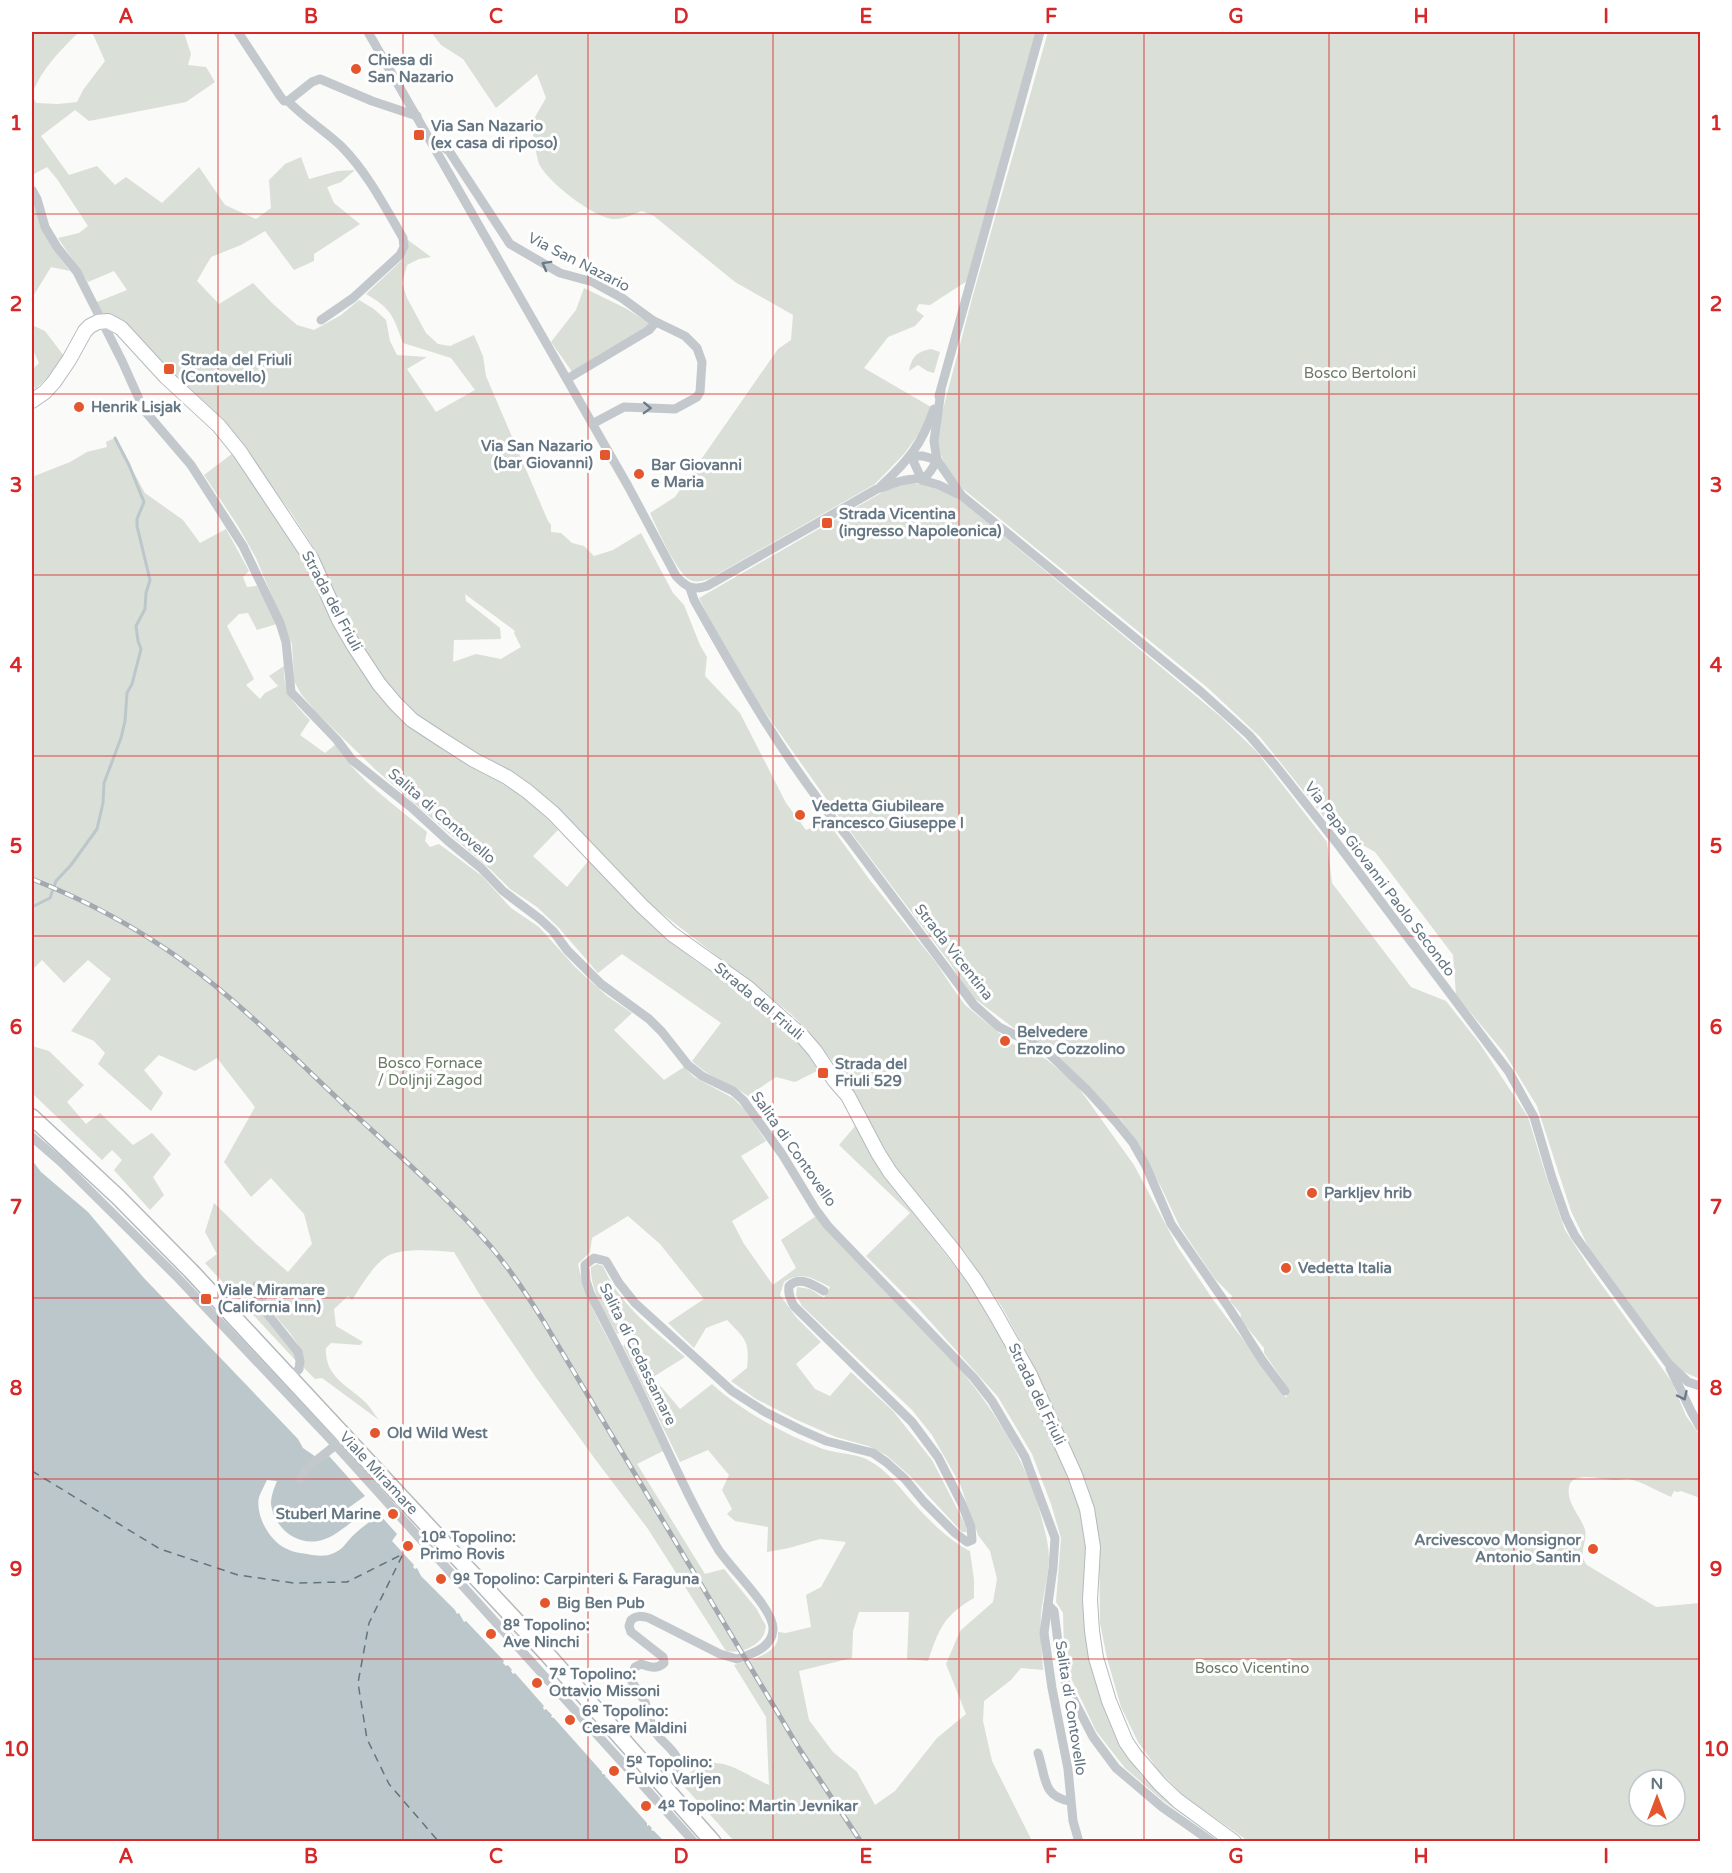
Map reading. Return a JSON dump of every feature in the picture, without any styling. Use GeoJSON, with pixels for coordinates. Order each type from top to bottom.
{"type":"FeatureCollection","features":[{"type":"Feature","properties":{"kind":"main road"},"geometry":{"type":"LineString","coordinates":[[32,401],[54,382],[86,331],[102,321]]}},
{"type":"Feature","properties":{"kind":"main road","name":"Strada del Friuli"},"geometry":{"type":"LineString","coordinates":[[102,321],[108,321],[122,328],[166,377],[219,426],[235,446],[312,560],[339,620],[354,646],[379,684],[395,703],[412,720],[527,791],[553,813],[672,934],[748,988],[803,1037],[815,1051],[848,1096],[890,1172],[975,1280],[1030,1375],[1076,1475],[1087,1509],[1093,1547],[1090,1600],[1096,1658],[1109,1701],[1126,1742],[1160,1784],[1178,1801],[1234,1842]]}},
{"type":"Feature","properties":{"kind":"main road","name":"Viale Miramare"},"geometry":{"type":"LineString","coordinates":[[32,1117],[140,1218],[547,1654],[713,1842]]}},
{"type":"Feature","properties":{"kind":"street"},"geometry":{"type":"LineString","coordinates":[[238,32],[284,101],[288,101],[302,116],[340,146],[357,164],[383,204],[404,243],[400,255],[353,298],[321,320]]}},
{"type":"Feature","properties":{"kind":"street","name":"Via San Nazario"},"geometry":{"type":"LineString","coordinates":[[368,32],[676,576],[690,588]]}},
{"type":"Feature","properties":{"kind":"street"},"geometry":{"type":"LineString","coordinates":[[878,489],[911,456],[928,425],[941,391],[1040,32]]}},
{"type":"Feature","properties":{"kind":"street"},"geometry":{"type":"LineString","coordinates":[[288,101],[312,82],[320,80],[417,116]]}},
{"type":"Feature","properties":{"kind":"street","name":"Via San Nazario"},"geometry":{"type":"LineString","coordinates":[[432,143],[439,144],[449,151],[510,244],[561,273],[593,282],[622,298],[652,320],[685,336],[697,348],[702,362],[700,392],[697,398],[675,409],[624,407],[592,424]]}},
{"type":"Feature","properties":{"kind":"street","name":"Salita di Contovello"},"geometry":{"type":"LineString","coordinates":[[32,190],[45,227],[57,247],[77,272],[144,410],[190,465],[243,546],[280,623],[286,642],[291,692],[337,740],[352,760],[412,808],[481,868],[503,891],[540,919],[601,984],[649,1019],[688,1065],[743,1100],[782,1154],[828,1226],[974,1378],[992,1401],[1025,1457],[1056,1538],[1044,1633],[1068,1769],[1070,1801],[1079,1842]]}},
{"type":"Feature","properties":{"kind":"street"},"geometry":{"type":"LineString","coordinates":[[567,380],[649,330],[654,324],[652,320]]}},
{"type":"Feature","properties":{"kind":"street"},"geometry":{"type":"LineString","coordinates":[[690,588],[699,589],[707,586],[878,489],[901,481],[922,480],[937,460],[934,441],[941,391]]}},
{"type":"Feature","properties":{"kind":"street"},"geometry":{"type":"LineString","coordinates":[[911,456],[923,456],[937,460]]}},
{"type":"Feature","properties":{"kind":"street"},"geometry":{"type":"LineString","coordinates":[[911,456],[922,480]]}},
{"type":"Feature","properties":{"kind":"street","name":"Via Papa Giovanni Paolo Secondo"},"geometry":{"type":"LineString","coordinates":[[937,460],[962,496]]}},
{"type":"Feature","properties":{"kind":"street","name":"Via Papa Giovanni Paolo Secondo"},"geometry":{"type":"LineString","coordinates":[[922,480],[962,496],[1200,691],[1249,735],[1275,765],[1340,847],[1509,1072],[1537,1123],[1552,1178],[1575,1236],[1668,1363],[1688,1382],[1701,1386]]}},
{"type":"Feature","properties":{"kind":"street","name":"Strada Vicentina"},"geometry":{"type":"LineString","coordinates":[[690,588],[694,600],[759,713],[831,816],[974,1005],[999,1027],[1045,1050],[1088,1090],[1133,1143],[1171,1224],[1285,1391]]}},
{"type":"Feature","properties":{"kind":"street"},"geometry":{"type":"LineString","coordinates":[[32,1137],[61,1162],[182,1280],[593,1726],[694,1842]]}},
{"type":"Feature","properties":{"kind":"street","name":"Salita di Cedassamare"},"geometry":{"type":"LineString","coordinates":[[664,1786],[677,1774],[678,1761],[651,1725],[645,1701],[630,1678],[635,1666],[641,1664],[660,1667],[664,1663],[663,1657],[631,1632],[629,1626],[631,1620],[640,1616],[649,1618],[720,1654],[737,1659],[768,1645],[774,1628],[760,1601],[728,1563],[701,1520],[590,1293],[586,1281],[585,1265],[594,1258],[606,1261],[635,1304],[732,1391],[765,1412],[826,1441],[873,1453],[905,1479],[955,1533],[967,1542],[972,1540],[971,1527],[962,1504],[938,1457],[918,1431],[878,1388],[794,1306],[788,1292],[789,1286],[794,1281],[801,1280],[824,1291]]}},
{"type":"Feature","properties":{"kind":"street"},"geometry":{"type":"LineString","coordinates":[[256,1286],[266,1312],[298,1352],[299,1369],[290,1378]]}},
{"type":"Feature","properties":{"kind":"street","name":"Via Papa Giovanni Paolo Secondo"},"geometry":{"type":"LineString","coordinates":[[1668,1363],[1701,1427]]}},
{"type":"Feature","properties":{"kind":"street"},"geometry":{"type":"LineString","coordinates":[[300,1479],[307,1468],[336,1445]]}},
{"type":"Feature","properties":{"kind":"street"},"geometry":{"type":"LineString","coordinates":[[1048,1605],[1054,1611],[1066,1685],[1093,1737],[1116,1768],[1161,1807],[1212,1842]]}},
{"type":"Feature","properties":{"kind":"street"},"geometry":{"type":"LineString","coordinates":[[1038,1753],[1049,1790],[1053,1796],[1070,1801]]}},
{"type":"Feature","properties":{"kind":"green space"},"geometry":{"type":"Polygon","coordinates":[[[32,32],[79,32],[46,68],[32,94],[32,32]]]}},
{"type":"Feature","properties":{"kind":"green space","name":"Bosco Vicentino"},"geometry":{"type":"Polygon","coordinates":[[[92,32],[186,32],[184,33],[191,54],[188,65],[206,67],[215,82],[186,102],[89,121],[75,110],[41,136],[69,175],[97,166],[115,185],[126,177],[162,203],[199,167],[225,205],[256,219],[271,208],[269,180],[285,164],[301,157],[309,179],[338,171],[355,170],[341,182],[327,187],[334,203],[360,224],[314,254],[314,261],[294,270],[265,231],[241,245],[211,257],[197,281],[219,304],[253,283],[297,325],[314,330],[341,315],[359,300],[386,320],[390,341],[397,355],[427,357],[407,369],[436,412],[475,390],[451,358],[403,343],[391,314],[366,294],[402,260],[408,250],[408,240],[431,257],[419,259],[407,265],[402,283],[407,298],[426,333],[438,344],[450,346],[474,335],[483,356],[486,376],[551,525],[551,532],[561,533],[572,543],[584,546],[594,556],[613,550],[641,533],[673,593],[684,605],[707,657],[705,676],[740,713],[786,803],[806,830],[827,821],[869,879],[937,964],[965,1005],[1004,1037],[1000,1042],[1001,1045],[1005,1046],[1009,1042],[1046,1059],[1076,1084],[1134,1165],[1177,1246],[1214,1301],[1286,1398],[1289,1389],[1264,1353],[1264,1348],[1240,1319],[1241,1314],[1230,1301],[1232,1296],[1215,1279],[1180,1227],[1161,1187],[1121,1120],[1049,1048],[1015,1029],[967,990],[950,963],[837,814],[745,684],[699,598],[888,489],[904,484],[923,484],[954,495],[1221,717],[1257,752],[1327,842],[1332,883],[1411,987],[1446,1001],[1480,1044],[1528,1117],[1565,1230],[1672,1382],[1686,1416],[1700,1435],[1700,1498],[1681,1491],[1674,1491],[1671,1497],[1629,1479],[1589,1477],[1582,1477],[1571,1482],[1569,1493],[1586,1534],[1583,1556],[1587,1565],[1656,1607],[1700,1603],[1700,1841],[1248,1841],[1185,1797],[1159,1771],[1138,1742],[1121,1707],[1107,1658],[1100,1623],[1099,1544],[1095,1514],[1087,1484],[1039,1377],[1002,1307],[966,1254],[899,1175],[850,1088],[809,1032],[790,1013],[637,894],[608,862],[458,745],[418,717],[392,689],[363,650],[340,609],[315,550],[255,464],[103,315],[97,302],[127,290],[114,271],[88,282],[58,238],[79,233],[88,226],[47,167],[32,175],[32,95],[36,103],[58,104],[77,102],[83,90],[105,61],[92,32]],[[465,594],[466,601],[500,628],[501,639],[454,640],[453,662],[476,654],[501,659],[521,647],[515,631],[465,594]]]}},
{"type":"Feature","properties":{"kind":"green space"},"geometry":{"type":"Polygon","coordinates":[[[431,32],[1036,32],[967,281],[930,305],[919,304],[916,310],[924,316],[915,326],[888,337],[864,368],[931,407],[920,432],[904,454],[875,484],[709,579],[695,581],[685,576],[668,550],[650,513],[675,497],[778,349],[791,340],[793,315],[735,282],[654,216],[642,211],[622,218],[606,218],[571,197],[549,178],[538,161],[531,124],[546,98],[537,74],[496,108],[463,59],[441,45],[431,32]]]}},
{"type":"Feature","properties":{"kind":"green space","name":"Bosco Bertoloni"},"geometry":{"type":"Polygon","coordinates":[[[1048,32],[1700,32],[1700,1379],[1684,1372],[1673,1363],[1588,1246],[1571,1211],[1537,1106],[1505,1054],[1456,995],[1453,955],[1375,852],[1337,833],[1260,737],[1209,689],[962,488],[945,466],[938,440],[942,413],[1048,32]]]}},
{"type":"Feature","properties":{"kind":"green space"},"geometry":{"type":"Polygon","coordinates":[[[32,198],[47,237],[70,271],[51,267],[32,298],[32,198]]]}},
{"type":"Feature","properties":{"kind":"green space"},"geometry":{"type":"Polygon","coordinates":[[[584,288],[625,308],[648,322],[648,326],[573,373],[551,342],[576,310],[584,288]]]}},
{"type":"Feature","properties":{"kind":"green space"},"geometry":{"type":"Polygon","coordinates":[[[32,325],[45,331],[67,360],[35,389],[32,370],[39,363],[32,348],[32,325]]]}},
{"type":"Feature","properties":{"kind":"green space"},"geometry":{"type":"Polygon","coordinates":[[[931,349],[940,352],[934,373],[918,365],[909,371],[916,356],[931,349]]]}},
{"type":"Feature","properties":{"kind":"green space","name":"Bosco Fornace / Doljnji Zagod"},"geometry":{"type":"Polygon","coordinates":[[[115,438],[145,493],[183,520],[200,543],[226,529],[249,571],[243,577],[247,587],[257,586],[277,624],[257,630],[248,613],[239,614],[227,626],[254,679],[246,685],[260,699],[265,693],[278,686],[269,676],[284,666],[287,690],[310,720],[300,735],[325,753],[336,744],[343,756],[364,780],[427,832],[425,841],[430,847],[439,844],[482,876],[511,908],[539,927],[576,968],[607,996],[632,1013],[614,1030],[664,1080],[684,1067],[694,1077],[733,1098],[744,1109],[766,1141],[741,1156],[769,1198],[732,1221],[744,1244],[773,1285],[796,1268],[781,1240],[816,1216],[828,1232],[964,1374],[1002,1427],[1032,1486],[1049,1552],[1041,1614],[1043,1670],[1021,1668],[1011,1680],[984,1701],[983,1721],[992,1761],[1032,1841],[734,1841],[680,1782],[692,1771],[703,1765],[714,1763],[734,1768],[769,1785],[766,1717],[734,1665],[770,1651],[777,1642],[778,1632],[786,1633],[811,1627],[806,1595],[821,1587],[846,1542],[820,1539],[767,1552],[768,1527],[735,1521],[727,1514],[732,1509],[722,1490],[729,1475],[708,1450],[680,1462],[623,1346],[628,1341],[623,1331],[617,1334],[596,1293],[591,1267],[597,1264],[603,1266],[618,1293],[628,1305],[685,1357],[653,1377],[680,1409],[712,1384],[750,1413],[794,1436],[823,1449],[868,1460],[889,1475],[942,1531],[970,1551],[974,1598],[949,1617],[935,1640],[928,1661],[907,1659],[909,1612],[859,1612],[853,1631],[852,1658],[799,1671],[809,1720],[833,1752],[857,1772],[875,1805],[895,1791],[937,1738],[966,1714],[946,1664],[960,1631],[993,1602],[997,1579],[990,1551],[978,1535],[960,1484],[932,1435],[912,1410],[802,1306],[796,1295],[797,1287],[810,1289],[824,1298],[830,1287],[802,1276],[784,1282],[780,1295],[796,1317],[821,1342],[796,1364],[815,1389],[830,1396],[851,1372],[893,1411],[932,1460],[967,1532],[962,1532],[909,1475],[886,1455],[797,1420],[756,1399],[731,1381],[747,1368],[748,1351],[742,1336],[727,1320],[706,1328],[694,1348],[668,1323],[704,1299],[660,1244],[628,1216],[592,1238],[590,1252],[578,1264],[592,1306],[663,1451],[637,1464],[705,1574],[724,1569],[756,1608],[766,1626],[764,1635],[756,1644],[731,1652],[726,1651],[648,1529],[535,1376],[454,1252],[414,1250],[392,1254],[381,1261],[369,1274],[352,1300],[348,1296],[334,1309],[336,1326],[363,1342],[360,1345],[331,1343],[326,1348],[329,1365],[338,1379],[366,1403],[379,1420],[322,1378],[315,1379],[304,1368],[297,1343],[268,1305],[259,1282],[252,1283],[262,1313],[294,1353],[297,1362],[205,1263],[217,1254],[205,1232],[214,1203],[288,1272],[312,1244],[304,1214],[271,1178],[251,1197],[224,1162],[255,1107],[217,1058],[195,1071],[159,1055],[144,1070],[163,1093],[151,1111],[98,1064],[105,1053],[94,1041],[71,1031],[111,979],[88,960],[64,983],[42,960],[32,970],[32,477],[70,462],[87,452],[107,447],[106,442],[115,438]]]}},
{"type":"Feature","properties":{"kind":"green space"},"geometry":{"type":"Polygon","coordinates":[[[233,453],[299,552],[313,576],[337,631],[356,663],[398,717],[421,733],[505,780],[531,802],[558,830],[533,856],[567,887],[589,860],[649,923],[694,960],[737,988],[797,1039],[819,1070],[795,1082],[776,1077],[748,1096],[705,1071],[692,1061],[721,1023],[622,954],[598,973],[559,928],[537,907],[510,889],[376,770],[317,713],[301,694],[294,681],[292,644],[256,558],[204,475],[233,453]]]}},
{"type":"Feature","properties":{"kind":"green space"},"geometry":{"type":"Polygon","coordinates":[[[32,1046],[49,1051],[84,1085],[67,1102],[86,1124],[100,1113],[133,1145],[152,1133],[171,1154],[153,1177],[164,1195],[150,1210],[114,1170],[122,1160],[112,1150],[102,1160],[32,1093],[32,1046]]]}},
{"type":"Feature","properties":{"kind":"green space"},"geometry":{"type":"Polygon","coordinates":[[[856,1125],[910,1208],[971,1287],[1018,1368],[1069,1477],[1083,1510],[1086,1562],[1085,1611],[1124,1751],[1141,1775],[1158,1792],[1220,1841],[1162,1800],[1125,1768],[1096,1731],[1071,1678],[1064,1646],[1063,1613],[1056,1602],[1061,1538],[1032,1454],[998,1397],[918,1308],[866,1256],[910,1213],[839,1145],[856,1125]]]}},
{"type":"Feature","properties":{"kind":"shaded area"},"geometry":{"type":"Polygon","coordinates":[[[32,1160],[41,1172],[88,1212],[143,1277],[298,1439],[303,1448],[316,1457],[306,1473],[329,1456],[365,1496],[337,1516],[338,1518],[348,1511],[355,1520],[328,1538],[310,1542],[287,1533],[276,1520],[271,1504],[277,1481],[267,1480],[258,1504],[264,1526],[274,1539],[293,1551],[327,1555],[340,1549],[359,1530],[380,1515],[397,1534],[392,1541],[414,1565],[413,1567],[417,1568],[421,1576],[457,1614],[459,1613],[464,1622],[466,1621],[504,1661],[503,1663],[508,1665],[513,1674],[515,1673],[544,1706],[544,1710],[546,1709],[552,1715],[551,1717],[606,1776],[647,1823],[647,1826],[649,1825],[651,1830],[664,1841],[32,1841],[32,1160]]]}},
{"type":"Feature","properties":{"kind":"waterway"},"geometry":{"type":"LineString","coordinates":[[32,907],[50,898],[56,881],[71,865],[97,829],[103,803],[104,783],[121,738],[127,693],[132,684],[141,649],[136,626],[145,609],[150,580],[137,526],[137,519],[144,502],[115,438]]}},
{"type":"Feature","properties":{"kind":"ferry route"},"geometry":{"type":"LineString","coordinates":[[32,1471],[160,1549],[238,1575],[294,1583],[347,1582],[403,1554],[369,1623],[358,1683],[367,1739],[389,1784],[439,1842]]}},
{"type":"Feature","properties":{"kind":"railway"},"geometry":{"type":"LineString","coordinates":[[32,879],[91,905],[129,926],[206,978],[270,1034],[424,1178],[492,1248],[544,1322],[800,1750],[861,1842]]}},
{"type":"Feature","properties":{"kind":"place","name":"Chiesa di San Nazario"},"geometry":{"type":"Point","coordinates":[356,69]}},
{"type":"Feature","properties":{"kind":"place","name":"Via San Nazario (ex casa di riposo)"},"geometry":{"type":"Point","coordinates":[419,135]}},
{"type":"Feature","properties":{"kind":"place","name":"Strada del Friuli (Contovello)"},"geometry":{"type":"Point","coordinates":[169,369]}},
{"type":"Feature","properties":{"kind":"place","name":"Henrik Lisjak"},"geometry":{"type":"Point","coordinates":[79,407]}},
{"type":"Feature","properties":{"kind":"place","name":"Via San Nazario (bar Giovanni)"},"geometry":{"type":"Point","coordinates":[605,455]}},
{"type":"Feature","properties":{"kind":"place","name":"Bar Giovanni e Maria"},"geometry":{"type":"Point","coordinates":[639,474]}},
{"type":"Feature","properties":{"kind":"place","name":"Strada Vicentina (ingresso Napoleonica)"},"geometry":{"type":"Point","coordinates":[827,523]}},
{"type":"Feature","properties":{"kind":"place","name":"Vedetta Giubileare Francesco Giuseppe I"},"geometry":{"type":"Point","coordinates":[800,815]}},
{"type":"Feature","properties":{"kind":"place","name":"Belvedere Enzo Cozzolino"},"geometry":{"type":"Point","coordinates":[1005,1041]}},
{"type":"Feature","properties":{"kind":"place","name":"Strada del Friuli 529"},"geometry":{"type":"Point","coordinates":[823,1073]}},
{"type":"Feature","properties":{"kind":"place","name":"Parkljev hrib"},"geometry":{"type":"Point","coordinates":[1312,1193]}},
{"type":"Feature","properties":{"kind":"place","name":"Vedetta Italia"},"geometry":{"type":"Point","coordinates":[1286,1268]}},
{"type":"Feature","properties":{"kind":"place","name":"Viale Miramare (California Inn)"},"geometry":{"type":"Point","coordinates":[206,1299]}},
{"type":"Feature","properties":{"kind":"place","name":"Old Wild West"},"geometry":{"type":"Point","coordinates":[375,1433]}},
{"type":"Feature","properties":{"kind":"place","name":"Stuberl Marine"},"geometry":{"type":"Point","coordinates":[393,1514]}},
{"type":"Feature","properties":{"kind":"place","name":"10º Topolino: Primo Rovis"},"geometry":{"type":"Point","coordinates":[408,1546]}},
{"type":"Feature","properties":{"kind":"place","name":"Arcivescovo Monsignor Antonio Santin"},"geometry":{"type":"Point","coordinates":[1593,1549]}},
{"type":"Feature","properties":{"kind":"place","name":"9º Topolino: Carpinteri & Faraguna"},"geometry":{"type":"Point","coordinates":[441,1579]}},
{"type":"Feature","properties":{"kind":"place","name":"Big Ben Pub"},"geometry":{"type":"Point","coordinates":[545,1603]}},
{"type":"Feature","properties":{"kind":"place","name":"8º Topolino: Ave Ninchi"},"geometry":{"type":"Point","coordinates":[491,1634]}},
{"type":"Feature","properties":{"kind":"place","name":"7º Topolino: Ottavio Missoni"},"geometry":{"type":"Point","coordinates":[537,1683]}},
{"type":"Feature","properties":{"kind":"place","name":"6º Topolino: Cesare Maldini"},"geometry":{"type":"Point","coordinates":[570,1720]}},
{"type":"Feature","properties":{"kind":"place","name":"5º Topolino: Fulvio Varljen"},"geometry":{"type":"Point","coordinates":[614,1771]}},
{"type":"Feature","properties":{"kind":"place","name":"4º Topolino: Martin Jevnikar"},"geometry":{"type":"Point","coordinates":[646,1806]}}]}
